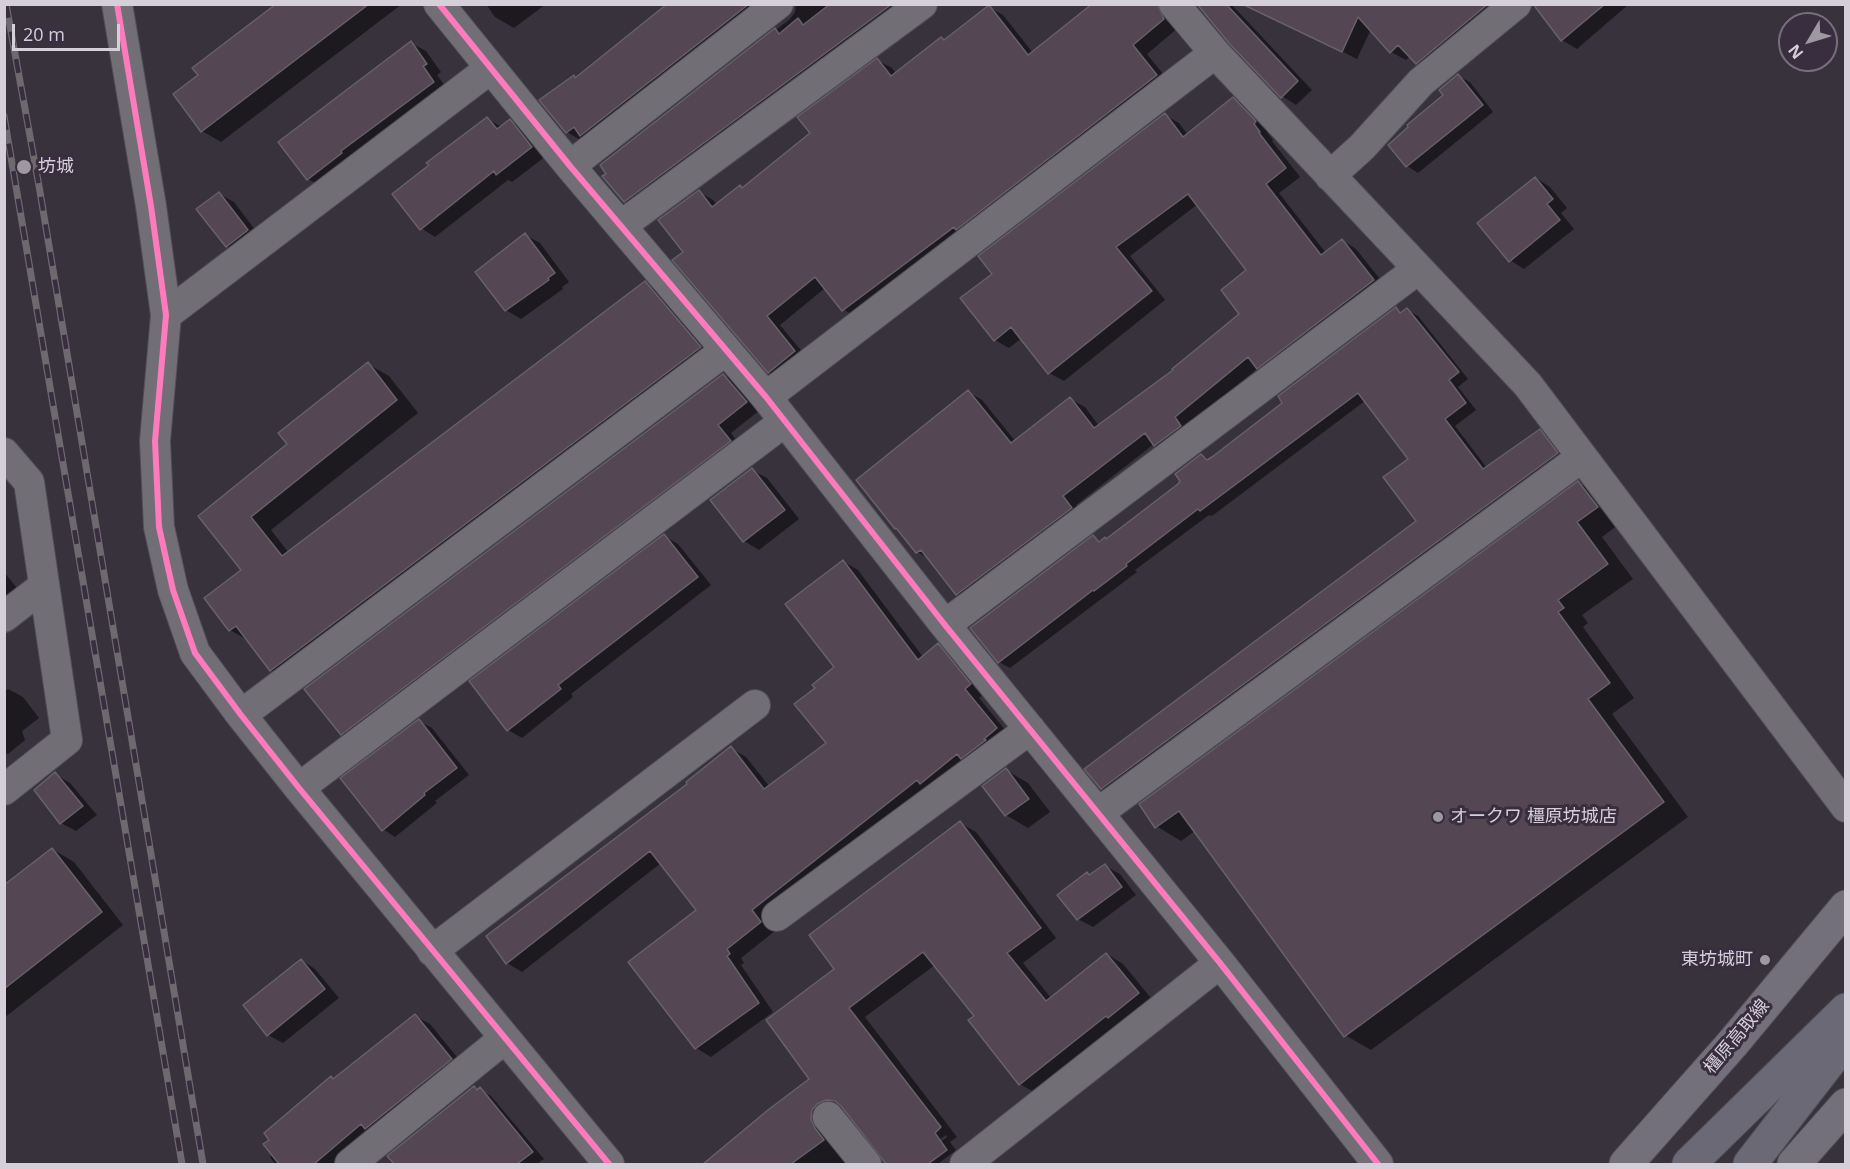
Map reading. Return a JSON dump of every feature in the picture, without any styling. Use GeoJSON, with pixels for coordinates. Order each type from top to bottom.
{"type":"FeatureCollection","features":[{"type":"Feature","properties":{"kind":"highway"},"geometry":{"type":"LineString","coordinates":[[1689,1164],[1845,1010]]}},
{"type":"Feature","properties":{"kind":"highway"},"geometry":{"type":"LineString","coordinates":[[1750,1164],[1845,1040]]}},
{"type":"Feature","properties":{"kind":"main road","name":"橿原高取線"},"geometry":{"type":"LineString","coordinates":[[1626,1164],[1733,1043],[1845,907]]}},
{"type":"Feature","properties":{"kind":"main road"},"geometry":{"type":"LineString","coordinates":[[1794,1164],[1845,1106]]}},
{"type":"Feature","properties":{"kind":"street"},"geometry":{"type":"LineString","coordinates":[[117,4],[151,206],[165,315],[155,441],[159,527],[173,590],[195,653],[240,715],[606,1163]]}},
{"type":"Feature","properties":{"kind":"street"},"geometry":{"type":"LineString","coordinates":[[439,4],[570,166],[766,397],[945,625],[1220,963],[1378,1164]]}},
{"type":"Feature","properties":{"kind":"street"},"geometry":{"type":"LineString","coordinates":[[570,166],[778,4]]}},
{"type":"Feature","properties":{"kind":"street"},"geometry":{"type":"LineString","coordinates":[[622,225],[922,4]]}},
{"type":"Feature","properties":{"kind":"street"},"geometry":{"type":"LineString","coordinates":[[1174,4],[1215,53],[1528,385],[1845,807]]}},
{"type":"Feature","properties":{"kind":"street"},"geometry":{"type":"LineString","coordinates":[[1330,176],[1362,147],[1421,82],[1516,4]]}},
{"type":"Feature","properties":{"kind":"street"},"geometry":{"type":"LineString","coordinates":[[766,397],[1215,53]]}},
{"type":"Feature","properties":{"kind":"street"},"geometry":{"type":"LineString","coordinates":[[165,315],[490,68]]}},
{"type":"Feature","properties":{"kind":"street"},"geometry":{"type":"LineString","coordinates":[[945,625],[1418,269]]}},
{"type":"Feature","properties":{"kind":"street"},"geometry":{"type":"LineString","coordinates":[[240,715],[726,350]]}},
{"type":"Feature","properties":{"kind":"street"},"geometry":{"type":"LineString","coordinates":[[299,788],[784,422]]}},
{"type":"Feature","properties":{"kind":"street"},"geometry":{"type":"LineString","coordinates":[[4,453],[29,482],[67,740],[4,790]]}},
{"type":"Feature","properties":{"kind":"street"},"geometry":{"type":"LineString","coordinates":[[1098,813],[1582,457]]}},
{"type":"Feature","properties":{"kind":"street"},"geometry":{"type":"LineString","coordinates":[[4,617],[44,586]]}},
{"type":"Feature","properties":{"kind":"street"},"geometry":{"type":"LineString","coordinates":[[432,951],[755,705]]}},
{"type":"Feature","properties":{"kind":"street"},"geometry":{"type":"LineString","coordinates":[[777,916],[1029,729]]}},
{"type":"Feature","properties":{"kind":"street"},"geometry":{"type":"LineString","coordinates":[[965,1164],[1220,963]]}},
{"type":"Feature","properties":{"kind":"street"},"geometry":{"type":"LineString","coordinates":[[350,1164],[505,1038]]}},
{"type":"Feature","properties":{"kind":"street"},"geometry":{"type":"LineString","coordinates":[[828,1117],[866,1164]]}},
{"type":"Feature","properties":{"kind":"building"},"geometry":{"type":"Polygon","coordinates":[[[276,4],[369,4],[201,132],[173,94],[198,75],[192,68],[276,4]]]}},
{"type":"Feature","properties":{"kind":"building"},"geometry":{"type":"Polygon","coordinates":[[[667,4],[749,4],[580,136],[574,127],[566,133],[539,100],[574,75],[575,78],[667,4]]]}},
{"type":"Feature","properties":{"kind":"building"},"geometry":{"type":"Polygon","coordinates":[[[830,4],[892,4],[624,202],[602,176],[606,174],[600,165],[775,28],[779,34],[798,18],[803,25],[830,4]]]}},
{"type":"Feature","properties":{"kind":"building"},"geometry":{"type":"Polygon","coordinates":[[[1092,4],[1157,4],[1164,19],[1133,45],[1157,75],[956,230],[954,227],[842,311],[815,277],[767,316],[795,351],[768,373],[672,260],[683,252],[658,220],[699,190],[712,207],[740,185],[742,188],[810,133],[797,117],[877,58],[891,76],[941,37],[944,40],[989,5],[1028,55],[1092,4]]]}},
{"type":"Feature","properties":{"kind":"building"},"geometry":{"type":"Polygon","coordinates":[[[1197,4],[1226,4],[1298,81],[1281,98],[1228,42],[1197,4]]]}},
{"type":"Feature","properties":{"kind":"building"},"geometry":{"type":"Polygon","coordinates":[[[1242,4],[1488,4],[1416,64],[1398,45],[1390,53],[1358,17],[1342,52],[1242,4]]]}},
{"type":"Feature","properties":{"kind":"building"},"geometry":{"type":"Polygon","coordinates":[[[1533,4],[1605,4],[1561,41],[1533,4]]]}},
{"type":"Feature","properties":{"kind":"building"},"geometry":{"type":"Polygon","coordinates":[[[411,41],[427,64],[423,66],[434,82],[341,151],[342,153],[307,180],[278,142],[411,41]]]}},
{"type":"Feature","properties":{"kind":"building"},"geometry":{"type":"Polygon","coordinates":[[[1458,74],[1483,105],[1406,167],[1388,145],[1408,127],[1407,125],[1443,95],[1439,90],[1458,74]]]}},
{"type":"Feature","properties":{"kind":"building"},"geometry":{"type":"Polygon","coordinates":[[[1233,97],[1256,121],[1254,124],[1259,133],[1286,168],[1266,184],[1321,255],[1342,239],[1374,280],[1257,369],[1248,357],[1175,417],[1181,426],[1154,446],[1145,433],[1063,496],[1072,508],[956,595],[921,550],[916,553],[856,480],[968,390],[1011,443],[1070,397],[1094,428],[1173,370],[1239,314],[1221,290],[1246,270],[1188,194],[1116,247],[1152,291],[1048,374],[1011,327],[994,341],[960,298],[992,274],[978,256],[1165,113],[1183,137],[1233,97]]]}},
{"type":"Feature","properties":{"kind":"building"},"geometry":{"type":"Polygon","coordinates":[[[487,117],[497,129],[510,119],[532,147],[496,175],[494,171],[420,230],[392,194],[429,165],[426,163],[487,117]]]}},
{"type":"Feature","properties":{"kind":"building"},"geometry":{"type":"Polygon","coordinates":[[[1535,177],[1553,199],[1547,204],[1560,220],[1509,262],[1477,223],[1535,177]]]}},
{"type":"Feature","properties":{"kind":"building"},"geometry":{"type":"Polygon","coordinates":[[[219,192],[248,230],[226,247],[196,209],[219,192]]]}},
{"type":"Feature","properties":{"kind":"building"},"geometry":{"type":"Polygon","coordinates":[[[525,233],[555,273],[548,278],[549,280],[505,311],[475,272],[525,233]]]}},
{"type":"Feature","properties":{"kind":"building"},"geometry":{"type":"Polygon","coordinates":[[[645,281],[701,347],[270,671],[236,626],[229,631],[204,598],[241,570],[198,516],[287,444],[278,433],[368,362],[397,400],[251,517],[282,556],[645,281]]]}},
{"type":"Feature","properties":{"kind":"building"},"geometry":{"type":"Polygon","coordinates":[[[1396,307],[1400,313],[1407,308],[1459,372],[1449,380],[1466,403],[1445,419],[1483,469],[1540,429],[1558,453],[1101,789],[1084,769],[1416,521],[1383,477],[1408,459],[1358,393],[1200,511],[1198,509],[1126,564],[1127,566],[998,663],[970,628],[1093,535],[1099,542],[1105,537],[1106,539],[1178,484],[1180,481],[1175,474],[1201,454],[1207,460],[1212,457],[1282,403],[1278,396],[1396,307]]]}},
{"type":"Feature","properties":{"kind":"building"},"geometry":{"type":"Polygon","coordinates":[[[723,374],[747,402],[718,425],[731,441],[341,735],[304,689],[723,374]]]}},
{"type":"Feature","properties":{"kind":"building"},"geometry":{"type":"Polygon","coordinates":[[[752,468],[785,510],[743,542],[710,500],[752,468]]]}},
{"type":"Feature","properties":{"kind":"building"},"geometry":{"type":"Polygon","coordinates":[[[1578,481],[1598,507],[1577,522],[1608,564],[1558,600],[1564,608],[1558,612],[1610,683],[1588,699],[1664,802],[1344,1037],[1179,811],[1155,828],[1139,804],[1578,481]]]}},
{"type":"Feature","properties":{"kind":"building"},"geometry":{"type":"Polygon","coordinates":[[[664,534],[698,577],[558,685],[561,689],[507,731],[469,681],[664,534]]]}},
{"type":"Feature","properties":{"kind":"building"},"geometry":{"type":"Polygon","coordinates":[[[843,560],[918,660],[938,643],[971,684],[965,689],[997,728],[984,739],[986,740],[961,759],[957,754],[920,784],[917,780],[752,910],[761,922],[727,949],[730,954],[727,956],[759,1003],[695,1049],[628,962],[696,910],[650,851],[506,964],[486,936],[687,784],[686,782],[731,746],[764,789],[826,743],[794,704],[815,688],[812,685],[834,667],[785,604],[843,560]]]}},
{"type":"Feature","properties":{"kind":"building"},"geometry":{"type":"Polygon","coordinates":[[[419,719],[457,768],[424,793],[425,795],[382,831],[340,778],[419,719]]]}},
{"type":"Feature","properties":{"kind":"building"},"geometry":{"type":"Polygon","coordinates":[[[1006,768],[1029,799],[1005,816],[982,786],[1006,768]]]}},
{"type":"Feature","properties":{"kind":"building"},"geometry":{"type":"Polygon","coordinates":[[[55,772],[83,806],[60,824],[34,790],[55,772]]]}},
{"type":"Feature","properties":{"kind":"building"},"geometry":{"type":"Polygon","coordinates":[[[960,821],[1041,928],[1007,953],[1046,1001],[1106,953],[1139,993],[1108,1018],[1106,1016],[1019,1085],[968,1020],[974,1016],[923,952],[849,1008],[941,1127],[935,1133],[947,1150],[928,1164],[886,1164],[841,1106],[835,1101],[826,1100],[817,1104],[812,1110],[811,1119],[824,1140],[791,1164],[703,1164],[809,1079],[766,1020],[834,969],[809,935],[960,821]]]}},
{"type":"Feature","properties":{"kind":"building"},"geometry":{"type":"Polygon","coordinates":[[[52,848],[102,912],[4,989],[4,885],[52,848]]]}},
{"type":"Feature","properties":{"kind":"building"},"geometry":{"type":"Polygon","coordinates":[[[1105,864],[1122,887],[1077,920],[1057,895],[1087,872],[1089,875],[1105,864]]]}},
{"type":"Feature","properties":{"kind":"building"},"geometry":{"type":"Polygon","coordinates":[[[301,959],[325,989],[267,1036],[243,1005],[301,959]]]}},
{"type":"Feature","properties":{"kind":"building"},"geometry":{"type":"Polygon","coordinates":[[[415,1014],[452,1059],[365,1129],[361,1124],[314,1164],[279,1164],[263,1144],[269,1140],[264,1133],[331,1076],[333,1079],[415,1014]]]}},
{"type":"Feature","properties":{"kind":"building"},"geometry":{"type":"Polygon","coordinates":[[[474,1086],[477,1090],[480,1087],[533,1152],[517,1164],[394,1164],[387,1156],[474,1086]]]}},
{"type":"Feature","properties":{"kind":"railway"},"geometry":{"type":"LineString","coordinates":[[6,4],[39,186],[203,1164]]}},
{"type":"Feature","properties":{"kind":"railway"},"geometry":{"type":"LineString","coordinates":[[4,116],[182,1164]]}},
{"type":"Feature","properties":{"kind":"cycle path"},"geometry":{"type":"LineString","coordinates":[[117,4],[151,206],[166,315],[155,441],[159,527],[173,590],[195,653],[299,788],[609,1164]]}},
{"type":"Feature","properties":{"kind":"cycle path"},"geometry":{"type":"LineString","coordinates":[[439,4],[570,166],[766,397],[945,625],[1220,963],[1378,1164]]}},
{"type":"Feature","properties":{"kind":"place","name":"坊城"},"geometry":{"type":"Point","coordinates":[24,167]}},
{"type":"Feature","properties":{"kind":"place","name":"オークワ 橿原坊城店"},"geometry":{"type":"Point","coordinates":[1438,817]}},
{"type":"Feature","properties":{"kind":"place","name":"東坊城町"},"geometry":{"type":"Point","coordinates":[1765,960]}}]}
